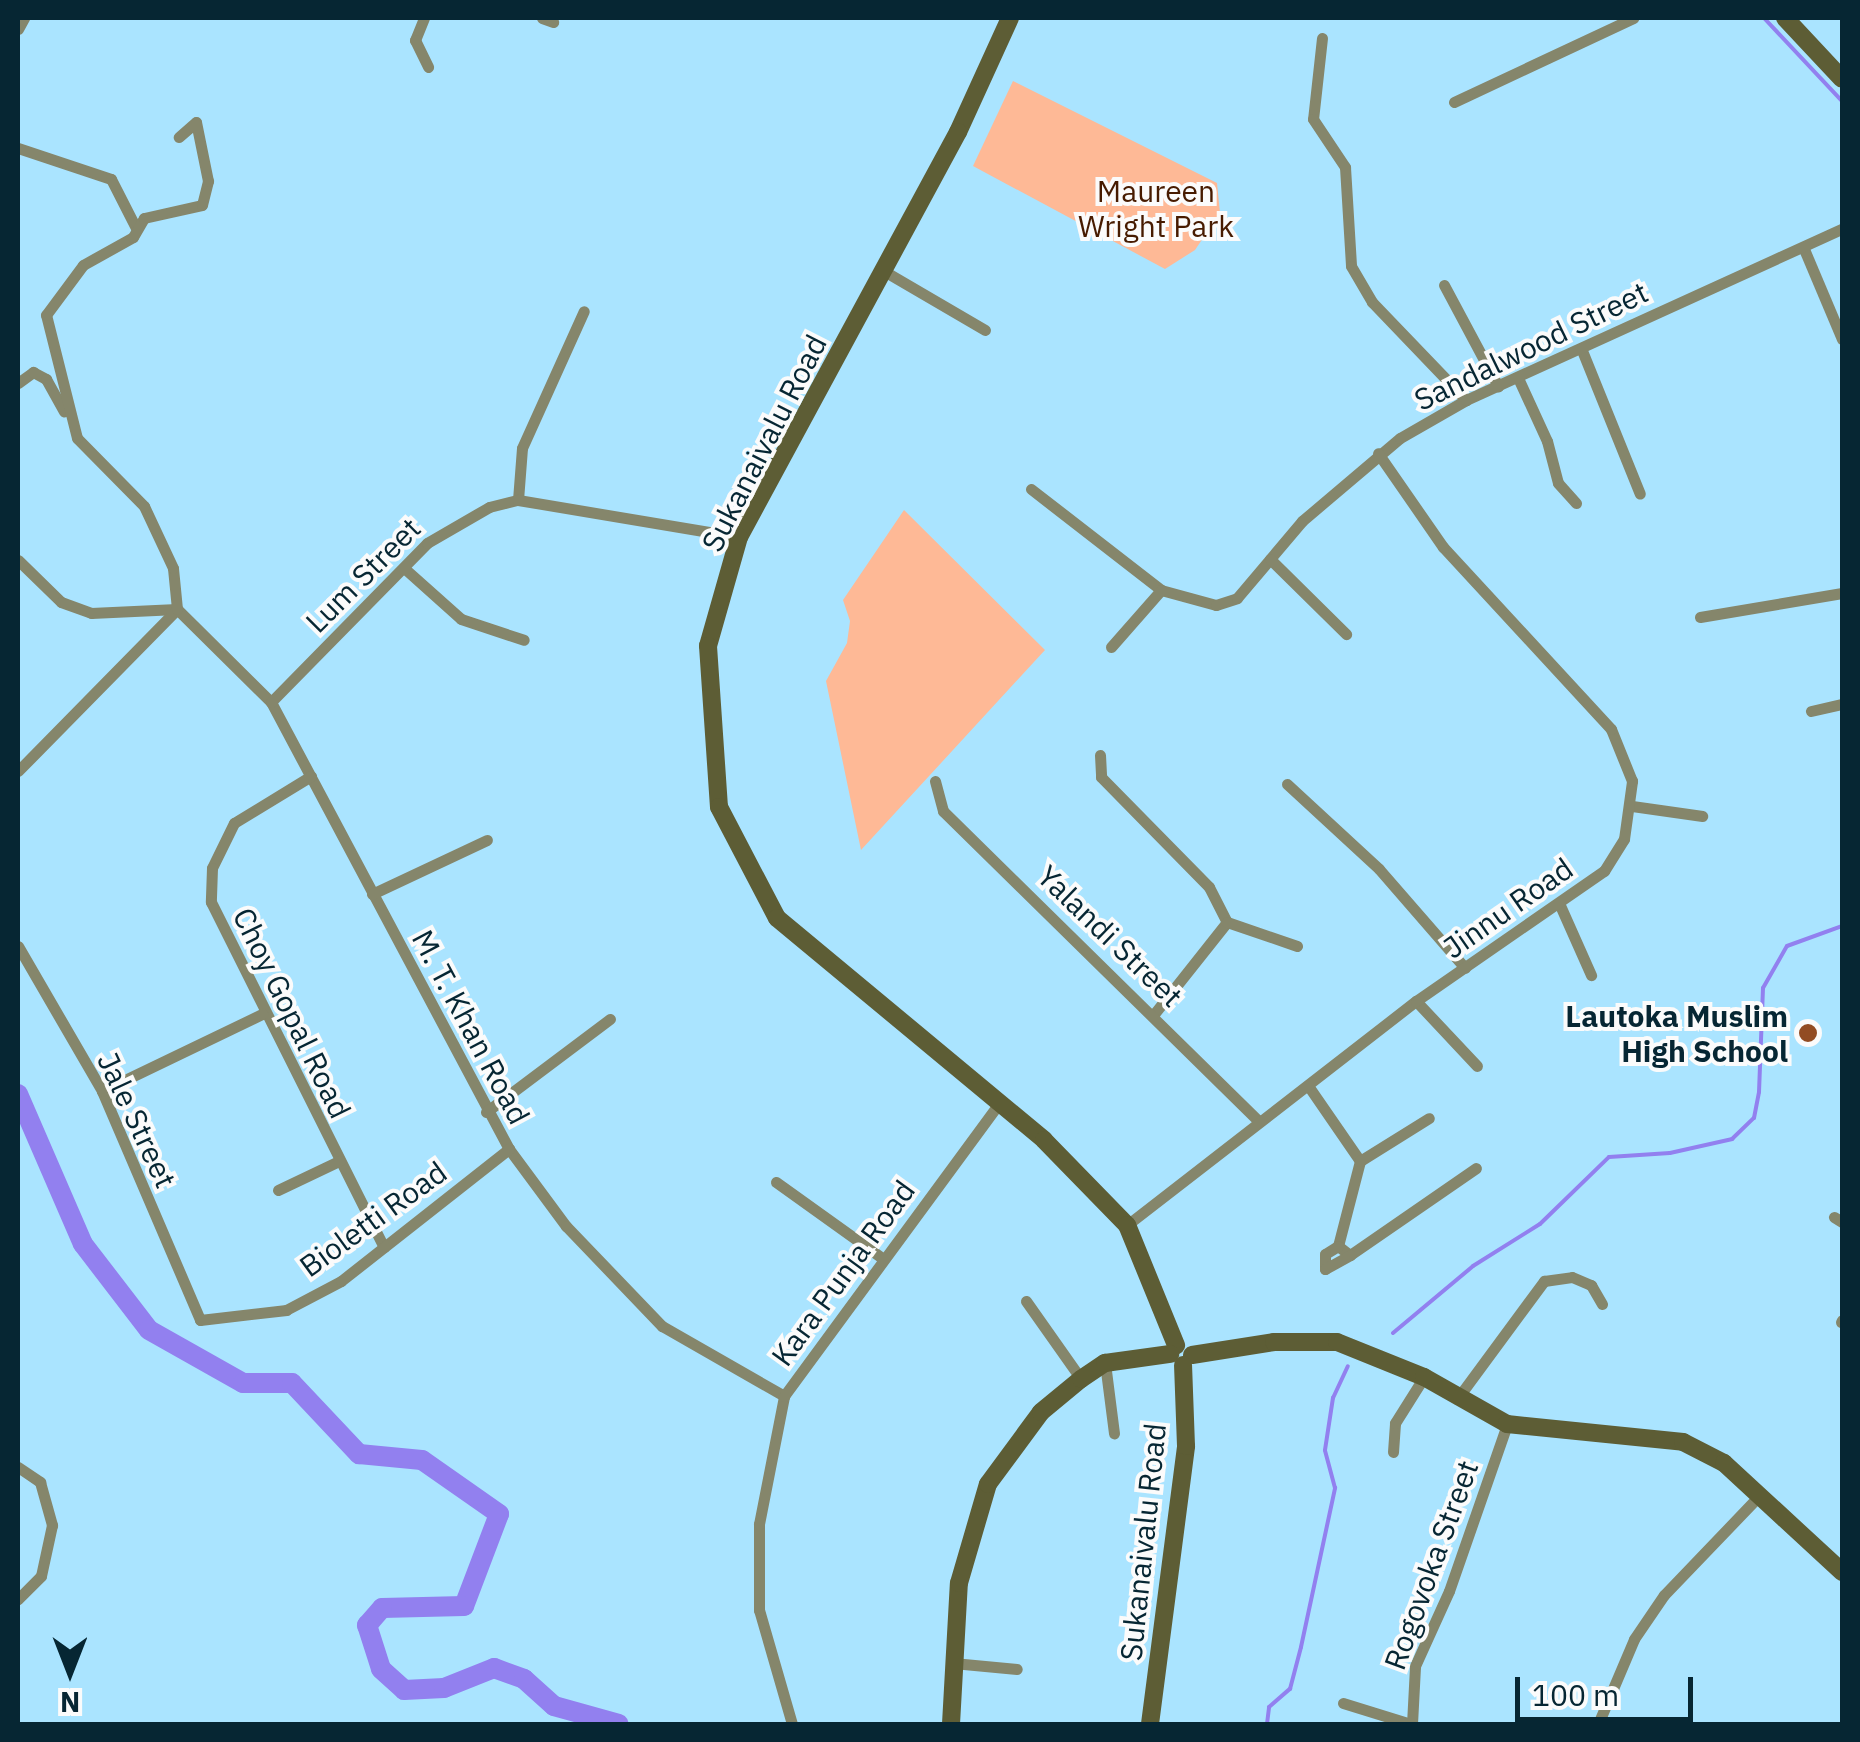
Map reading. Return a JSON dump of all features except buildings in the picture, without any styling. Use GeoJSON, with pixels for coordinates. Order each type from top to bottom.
{"type":"FeatureCollection","features":[{"type":"Feature","properties":{"kind":"main road","name":"Sukanaivalu Road"},"geometry":{"type":"LineString","coordinates":[[1010,18],[884,271],[739,537],[713,616],[706,677],[719,807],[738,853],[778,918],[999,1103],[1127,1225],[1180,1355],[1186,1446],[1150,1724]]}},
{"type":"Feature","properties":{"kind":"main road"},"geometry":{"type":"LineString","coordinates":[[1785,18],[1842,79]]}},
{"type":"Feature","properties":{"kind":"main road"},"geometry":{"type":"LineString","coordinates":[[951,1724],[959,1583],[988,1484],[1041,1412],[1106,1363],[1274,1342],[1337,1342],[1424,1377],[1507,1424],[1683,1442],[1724,1463],[1842,1572]]}},
{"type":"Feature","properties":{"kind":"street"},"geometry":{"type":"LineString","coordinates":[[18,29],[24,18]]}},
{"type":"Feature","properties":{"kind":"street"},"geometry":{"type":"LineString","coordinates":[[424,18],[415,40],[428,67]]}},
{"type":"Feature","properties":{"kind":"street"},"geometry":{"type":"LineString","coordinates":[[1454,102],[1633,18]]}},
{"type":"Feature","properties":{"kind":"street"},"geometry":{"type":"LineString","coordinates":[[1322,38],[1313,119],[1344,167],[1350,266],[1372,302],[1466,400]]}},
{"type":"Feature","properties":{"kind":"street"},"geometry":{"type":"LineString","coordinates":[[77,438],[46,315],[83,264],[121,246],[136,228],[156,214],[192,211],[208,196],[196,122],[180,137]]}},
{"type":"Feature","properties":{"kind":"street"},"geometry":{"type":"LineString","coordinates":[[18,148],[111,179],[136,228]]}},
{"type":"Feature","properties":{"kind":"street","name":"Sandalwood Street"},"geometry":{"type":"LineString","coordinates":[[1031,489],[1161,590],[1216,606],[1237,598],[1270,559],[1378,453],[1466,400],[1842,229]]}},
{"type":"Feature","properties":{"kind":"street"},"geometry":{"type":"LineString","coordinates":[[1804,249],[1842,339]]}},
{"type":"Feature","properties":{"kind":"street"},"geometry":{"type":"LineString","coordinates":[[884,271],[985,330]]}},
{"type":"Feature","properties":{"kind":"street"},"geometry":{"type":"LineString","coordinates":[[1444,286],[1498,386]]}},
{"type":"Feature","properties":{"kind":"street"},"geometry":{"type":"LineString","coordinates":[[518,500],[522,448],[584,312]]}},
{"type":"Feature","properties":{"kind":"street"},"geometry":{"type":"LineString","coordinates":[[1581,348],[1640,494]]}},
{"type":"Feature","properties":{"kind":"street"},"geometry":{"type":"LineString","coordinates":[[18,383],[33,372],[46,378],[77,438],[144,506],[173,568],[182,614]]}},
{"type":"Feature","properties":{"kind":"street"},"geometry":{"type":"LineString","coordinates":[[1518,378],[1547,441],[1558,483],[1576,504]]}},
{"type":"Feature","properties":{"kind":"street"},"geometry":{"type":"LineString","coordinates":[[1378,453],[1443,547],[1610,729],[1632,781],[1632,806],[1702,816]]}},
{"type":"Feature","properties":{"kind":"street","name":"Lum Street"},"geometry":{"type":"LineString","coordinates":[[271,702],[456,521],[518,500],[739,537]]}},
{"type":"Feature","properties":{"kind":"street"},"geometry":{"type":"LineString","coordinates":[[1270,559],[1346,634]]}},
{"type":"Feature","properties":{"kind":"street"},"geometry":{"type":"LineString","coordinates":[[18,560],[61,602],[92,613],[182,614]]}},
{"type":"Feature","properties":{"kind":"street"},"geometry":{"type":"LineString","coordinates":[[404,568],[461,618],[524,640]]}},
{"type":"Feature","properties":{"kind":"street"},"geometry":{"type":"LineString","coordinates":[[1111,647],[1161,590]]}},
{"type":"Feature","properties":{"kind":"street"},"geometry":{"type":"LineString","coordinates":[[1700,617],[1842,593]]}},
{"type":"Feature","properties":{"kind":"street"},"geometry":{"type":"LineString","coordinates":[[18,771],[182,614]]}},
{"type":"Feature","properties":{"kind":"street","name":"M. T. Khan Road"},"geometry":{"type":"LineString","coordinates":[[182,614],[271,702],[486,1112],[566,1226],[662,1326],[784,1396]]}},
{"type":"Feature","properties":{"kind":"street"},"geometry":{"type":"LineString","coordinates":[[1812,711],[1842,704]]}},
{"type":"Feature","properties":{"kind":"street"},"geometry":{"type":"LineString","coordinates":[[1100,755],[1100,777],[1209,887],[1227,922],[1297,946]]}},
{"type":"Feature","properties":{"kind":"street","name":"Choy Gopal Road"},"geometry":{"type":"LineString","coordinates":[[311,776],[234,823],[212,868],[210,902],[262,1014],[384,1247]]}},
{"type":"Feature","properties":{"kind":"street","name":"Yalandi Street"},"geometry":{"type":"LineString","coordinates":[[936,781],[943,811],[1155,1013],[1259,1122]]}},
{"type":"Feature","properties":{"kind":"street"},"geometry":{"type":"LineString","coordinates":[[1287,784],[1379,870],[1465,968]]}},
{"type":"Feature","properties":{"kind":"street","name":"Jinnu Road"},"geometry":{"type":"LineString","coordinates":[[1127,1225],[1416,1001],[1604,872],[1624,839],[1632,806]]}},
{"type":"Feature","properties":{"kind":"street"},"geometry":{"type":"LineString","coordinates":[[372,894],[486,840]]}},
{"type":"Feature","properties":{"kind":"street"},"geometry":{"type":"LineString","coordinates":[[1559,903],[1590,975]]}},
{"type":"Feature","properties":{"kind":"street"},"geometry":{"type":"LineString","coordinates":[[1155,1013],[1227,922]]}},
{"type":"Feature","properties":{"kind":"street","name":"Jale Street"},"geometry":{"type":"LineString","coordinates":[[18,946],[102,1090],[200,1320]]}},
{"type":"Feature","properties":{"kind":"street"},"geometry":{"type":"LineString","coordinates":[[1416,1001],[1477,1066]]}},
{"type":"Feature","properties":{"kind":"street"},"geometry":{"type":"LineString","coordinates":[[102,1090],[262,1014]]}},
{"type":"Feature","properties":{"kind":"street"},"geometry":{"type":"LineString","coordinates":[[486,1112],[610,1019]]}},
{"type":"Feature","properties":{"kind":"street"},"geometry":{"type":"LineString","coordinates":[[1308,1087],[1360,1161]]}},
{"type":"Feature","properties":{"kind":"street","name":"Kara Punja Road"},"geometry":{"type":"LineString","coordinates":[[792,1724],[760,1610],[760,1524],[784,1396],[999,1103]]}},
{"type":"Feature","properties":{"kind":"street"},"geometry":{"type":"LineString","coordinates":[[1429,1118],[1360,1161],[1338,1246],[1326,1254],[1325,1269],[1476,1168]]}},
{"type":"Feature","properties":{"kind":"street","name":"Bioletti Road"},"geometry":{"type":"LineString","coordinates":[[200,1320],[286,1310],[384,1247],[508,1148]]}},
{"type":"Feature","properties":{"kind":"street"},"geometry":{"type":"LineString","coordinates":[[278,1190],[338,1161]]}},
{"type":"Feature","properties":{"kind":"street"},"geometry":{"type":"LineString","coordinates":[[776,1182],[882,1258]]}},
{"type":"Feature","properties":{"kind":"street"},"geometry":{"type":"LineString","coordinates":[[1338,1246],[1350,1255]]}},
{"type":"Feature","properties":{"kind":"street"},"geometry":{"type":"LineString","coordinates":[[1457,1399],[1544,1281],[1572,1276],[1591,1285],[1602,1304]]}},
{"type":"Feature","properties":{"kind":"street"},"geometry":{"type":"LineString","coordinates":[[1026,1301],[1081,1379]]}},
{"type":"Feature","properties":{"kind":"street"},"geometry":{"type":"LineString","coordinates":[[1106,1363],[1114,1433]]}},
{"type":"Feature","properties":{"kind":"street"},"geometry":{"type":"LineString","coordinates":[[1392,1452],[1395,1422],[1424,1377]]}},
{"type":"Feature","properties":{"kind":"street","name":"Rogovoka Street"},"geometry":{"type":"LineString","coordinates":[[1411,1724],[1416,1666],[1450,1591],[1507,1424]]}},
{"type":"Feature","properties":{"kind":"street"},"geometry":{"type":"LineString","coordinates":[[18,1467],[40,1482],[52,1525],[41,1576],[18,1599]]}},
{"type":"Feature","properties":{"kind":"street"},"geometry":{"type":"LineString","coordinates":[[1598,1724],[1634,1639],[1664,1595],[1760,1495]]}},
{"type":"Feature","properties":{"kind":"street"},"geometry":{"type":"LineString","coordinates":[[953,1664],[1017,1668]]}},
{"type":"Feature","properties":{"kind":"street"},"geometry":{"type":"LineString","coordinates":[[1342,1703],[1411,1724]]}},
{"type":"Feature","properties":{"kind":"green space","name":"Maureen Wright Park"},"geometry":{"type":"Polygon","coordinates":[[[1013,81],[1217,183],[1220,213],[1195,250],[1165,269],[973,166],[1013,81]]]}},
{"type":"Feature","properties":{"kind":"green space"},"geometry":{"type":"Polygon","coordinates":[[[904,510],[1045,650],[861,850],[826,681],[847,643],[850,621],[843,600],[904,510]]]}},
{"type":"Feature","properties":{"kind":"waterway"},"geometry":{"type":"LineString","coordinates":[[1764,18],[1842,101]]}},
{"type":"Feature","properties":{"kind":"waterway"},"geometry":{"type":"LineString","coordinates":[[1393,1333],[1473,1266],[1540,1224],[1609,1157],[1670,1153],[1732,1139],[1754,1118],[1759,1092],[1763,988],[1787,946],[1842,926]]}},
{"type":"Feature","properties":{"kind":"waterway"},"geometry":{"type":"LineString","coordinates":[[18,1094],[83,1244],[149,1330],[243,1383],[292,1383],[359,1454],[422,1460],[499,1514],[464,1606],[382,1608],[367,1625],[381,1669],[404,1690],[444,1688],[494,1668],[524,1679],[554,1706],[619,1724]]}},
{"type":"Feature","properties":{"kind":"waterway"},"geometry":{"type":"LineString","coordinates":[[1267,1724],[1269,1707],[1290,1689],[1301,1647],[1335,1488],[1325,1450],[1333,1398],[1348,1366]]}},
{"type":"Feature","properties":{"kind":"place","name":"Lautoka Muslim High School"},"geometry":{"type":"Point","coordinates":[1808,1033]}}]}
